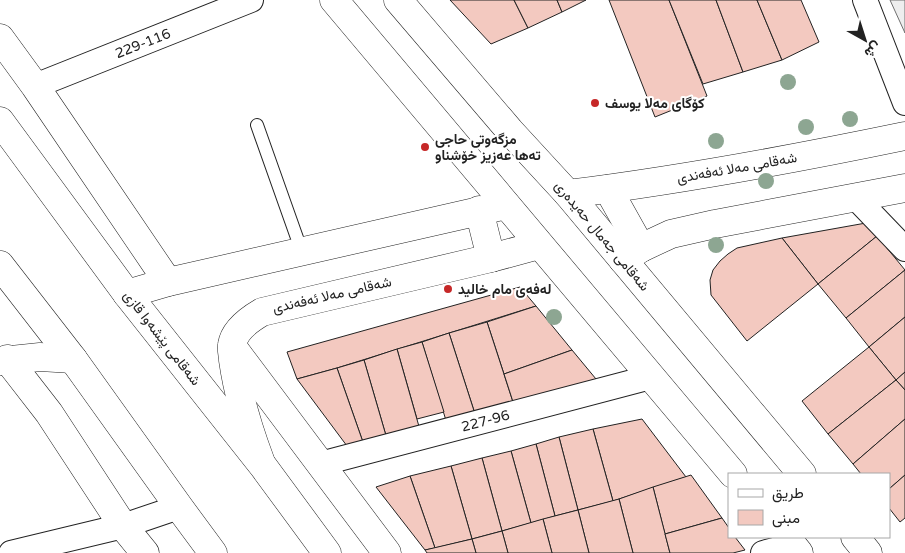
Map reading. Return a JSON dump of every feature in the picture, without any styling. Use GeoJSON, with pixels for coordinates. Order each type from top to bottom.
{"type":"FeatureCollection","features":[{"type":"Feature","properties":{"kind":"main road"},"geometry":{"type":"LineString","coordinates":[[334,0],[732,473]]}},
{"type":"Feature","properties":{"kind":"main road","name":"شەقامی جەمال حەیدەری"},"geometry":{"type":"LineString","coordinates":[[398,0],[510,131],[568,194],[632,254],[801,473]]}},
{"type":"Feature","properties":{"kind":"main road"},"geometry":{"type":"LineString","coordinates":[[0,38],[35,86],[168,282]]}},
{"type":"Feature","properties":{"kind":"main road","name":"شەقامی پێشەوا قازی"},"geometry":{"type":"LineString","coordinates":[[0,121],[127,294],[263,466],[327,553]]}},
{"type":"Feature","properties":{"kind":"main road","name":"شەقامی مەلا ئەفەندی"},"geometry":{"type":"LineString","coordinates":[[568,194],[695,176],[905,136]]}},
{"type":"Feature","properties":{"kind":"main road"},"geometry":{"type":"LineString","coordinates":[[608,189],[632,254],[671,234],[905,188]]}},
{"type":"Feature","properties":{"kind":"main road"},"geometry":{"type":"LineString","coordinates":[[127,294],[168,282],[506,205]]}},
{"type":"Feature","properties":{"kind":"main road"},"geometry":{"type":"LineString","coordinates":[[479,210],[491,258]]}},
{"type":"Feature","properties":{"kind":"main road","name":"شەقامی مەلا ئەفەندی"},"geometry":{"type":"LineString","coordinates":[[232,345],[236,335],[243,326],[262,312],[539,245]]}},
{"type":"Feature","properties":{"kind":"main road"},"geometry":{"type":"LineString","coordinates":[[0,265],[73,358],[214,553]]}},
{"type":"Feature","properties":{"kind":"main road"},"geometry":{"type":"LineString","coordinates":[[232,345],[387,553]]}},
{"type":"Feature","properties":{"kind":"main road"},"geometry":{"type":"LineString","coordinates":[[232,345],[239,395],[263,466]]}},
{"type":"Feature","properties":{"kind":"main road"},"geometry":{"type":"LineString","coordinates":[[4,360],[40,357],[73,358]]}},
{"type":"Feature","properties":{"kind":"main road"},"geometry":{"type":"LineString","coordinates":[[4,360],[49,413],[123,526],[145,553]]}},
{"type":"Feature","properties":{"kind":"main road"},"geometry":{"type":"LineString","coordinates":[[856,538],[868,553]]}},
{"type":"Feature","properties":{"kind":"street","name":"229-116"},"geometry":{"type":"LineString","coordinates":[[35,86],[251,0]]}},
{"type":"Feature","properties":{"kind":"street"},"geometry":{"type":"LineString","coordinates":[[865,0],[905,103]]}},
{"type":"Feature","properties":{"kind":"street"},"geometry":{"type":"LineString","coordinates":[[856,198],[905,249]]}},
{"type":"Feature","properties":{"kind":"street","name":"227-96"},"geometry":{"type":"LineString","coordinates":[[320,464],[651,377]]}},
{"type":"Feature","properties":{"kind":"street"},"geometry":{"type":"LineString","coordinates":[[11,553],[123,526],[180,508]]}},
{"type":"Feature","properties":{"kind":"street"},"geometry":{"type":"LineString","coordinates":[[763,553],[793,545]]}},
{"type":"Feature","properties":{"kind":"lane"},"geometry":{"type":"LineString","coordinates":[[257,125],[302,252]]}},
{"type":"Feature","properties":{"kind":"shaded area"},"geometry":{"type":"Polygon","coordinates":[[[890,0],[905,0],[905,33],[890,0]]]}},
{"type":"Feature","properties":{"kind":"building"},"geometry":{"type":"Polygon","coordinates":[[[450,0],[514,0],[528,28],[491,44],[450,0]]]}},
{"type":"Feature","properties":{"kind":"building"},"geometry":{"type":"Polygon","coordinates":[[[514,0],[557,0],[562,12],[528,28],[514,0]]]}},
{"type":"Feature","properties":{"kind":"building"},"geometry":{"type":"Polygon","coordinates":[[[557,0],[586,0],[562,12],[557,0]]]}},
{"type":"Feature","properties":{"kind":"building"},"geometry":{"type":"Polygon","coordinates":[[[609,0],[669,0],[707,96],[655,117],[609,0]]]}},
{"type":"Feature","properties":{"kind":"building"},"geometry":{"type":"Polygon","coordinates":[[[669,0],[716,0],[743,72],[703,84],[669,0]]]}},
{"type":"Feature","properties":{"kind":"building"},"geometry":{"type":"Polygon","coordinates":[[[716,0],[757,0],[782,60],[743,72],[716,0]]]}},
{"type":"Feature","properties":{"kind":"building"},"geometry":{"type":"Polygon","coordinates":[[[757,0],[801,0],[819,42],[782,60],[757,0]]]}},
{"type":"Feature","properties":{"kind":"building"},"geometry":{"type":"Polygon","coordinates":[[[866,223],[877,236],[818,284],[782,238],[866,223]]]}},
{"type":"Feature","properties":{"kind":"building"},"geometry":{"type":"Polygon","coordinates":[[[877,236],[905,270],[846,318],[818,284],[877,236]]]}},
{"type":"Feature","properties":{"kind":"building"},"geometry":{"type":"Polygon","coordinates":[[[782,238],[818,284],[747,341],[711,295],[710,280],[713,270],[720,261],[737,248],[782,238]]]}},
{"type":"Feature","properties":{"kind":"building"},"geometry":{"type":"Polygon","coordinates":[[[905,270],[905,317],[869,347],[846,318],[905,270]]]}},
{"type":"Feature","properties":{"kind":"building"},"geometry":{"type":"Polygon","coordinates":[[[520,287],[536,306],[337,368],[297,379],[287,352],[520,287]]]}},
{"type":"Feature","properties":{"kind":"building"},"geometry":{"type":"Polygon","coordinates":[[[536,306],[572,350],[504,374],[487,322],[536,306]]]}},
{"type":"Feature","properties":{"kind":"building"},"geometry":{"type":"Polygon","coordinates":[[[905,317],[905,372],[896,380],[869,347],[905,317]]]}},
{"type":"Feature","properties":{"kind":"building"},"geometry":{"type":"Polygon","coordinates":[[[487,322],[514,405],[476,417],[449,333],[487,322]]]}},
{"type":"Feature","properties":{"kind":"building"},"geometry":{"type":"Polygon","coordinates":[[[449,333],[476,417],[448,427],[422,342],[449,333]]]}},
{"type":"Feature","properties":{"kind":"building"},"geometry":{"type":"Polygon","coordinates":[[[422,342],[444,412],[417,419],[397,349],[422,342]]]}},
{"type":"Feature","properties":{"kind":"building"},"geometry":{"type":"Polygon","coordinates":[[[869,347],[896,380],[828,434],[802,401],[869,347]]]}},
{"type":"Feature","properties":{"kind":"building"},"geometry":{"type":"Polygon","coordinates":[[[397,349],[420,430],[387,439],[364,360],[397,349]]]}},
{"type":"Feature","properties":{"kind":"building"},"geometry":{"type":"Polygon","coordinates":[[[572,350],[596,379],[514,405],[504,374],[572,350]]]}},
{"type":"Feature","properties":{"kind":"building"},"geometry":{"type":"Polygon","coordinates":[[[364,360],[387,439],[364,445],[337,368],[364,360]]]}},
{"type":"Feature","properties":{"kind":"building"},"geometry":{"type":"Polygon","coordinates":[[[337,368],[364,445],[350,450],[297,379],[337,368]]]}},
{"type":"Feature","properties":{"kind":"building"},"geometry":{"type":"Polygon","coordinates":[[[905,372],[905,390],[896,380],[905,372]]]}},
{"type":"Feature","properties":{"kind":"building"},"geometry":{"type":"Polygon","coordinates":[[[896,380],[905,390],[905,419],[853,464],[828,434],[896,380]]]}},
{"type":"Feature","properties":{"kind":"building"},"geometry":{"type":"Polygon","coordinates":[[[642,419],[686,477],[613,501],[593,429],[642,419]]]}},
{"type":"Feature","properties":{"kind":"building"},"geometry":{"type":"Polygon","coordinates":[[[905,419],[905,475],[890,488],[890,473],[860,473],[853,464],[905,419]]]}},
{"type":"Feature","properties":{"kind":"building"},"geometry":{"type":"Polygon","coordinates":[[[593,429],[613,501],[578,510],[559,437],[593,429]]]}},
{"type":"Feature","properties":{"kind":"building"},"geometry":{"type":"Polygon","coordinates":[[[559,437],[578,510],[555,516],[536,444],[559,437]]]}},
{"type":"Feature","properties":{"kind":"building"},"geometry":{"type":"Polygon","coordinates":[[[536,444],[555,516],[531,523],[511,451],[536,444]]]}},
{"type":"Feature","properties":{"kind":"building"},"geometry":{"type":"Polygon","coordinates":[[[511,451],[531,523],[502,531],[482,458],[511,451]]]}},
{"type":"Feature","properties":{"kind":"building"},"geometry":{"type":"Polygon","coordinates":[[[482,458],[502,531],[472,539],[451,466],[482,458]]]}},
{"type":"Feature","properties":{"kind":"building"},"geometry":{"type":"Polygon","coordinates":[[[451,466],[472,539],[435,548],[410,476],[451,466]]]}},
{"type":"Feature","properties":{"kind":"building"},"geometry":{"type":"Polygon","coordinates":[[[691,475],[722,518],[665,534],[653,487],[691,475]]]}},
{"type":"Feature","properties":{"kind":"building"},"geometry":{"type":"Polygon","coordinates":[[[905,475],[905,518],[900,522],[890,509],[890,488],[905,475]]]}},
{"type":"Feature","properties":{"kind":"building"},"geometry":{"type":"Polygon","coordinates":[[[410,476],[435,548],[425,550],[376,487],[410,476]]]}},
{"type":"Feature","properties":{"kind":"building"},"geometry":{"type":"Polygon","coordinates":[[[653,487],[670,553],[633,553],[619,499],[653,487]]]}},
{"type":"Feature","properties":{"kind":"building"},"geometry":{"type":"Polygon","coordinates":[[[619,499],[633,553],[589,553],[578,510],[619,499]]]}},
{"type":"Feature","properties":{"kind":"building"},"geometry":{"type":"Polygon","coordinates":[[[578,510],[589,553],[552,553],[543,519],[578,510]]]}},
{"type":"Feature","properties":{"kind":"building"},"geometry":{"type":"Polygon","coordinates":[[[722,518],[728,527],[728,538],[736,538],[745,550],[733,553],[670,553],[665,534],[722,518]]]}},
{"type":"Feature","properties":{"kind":"building"},"geometry":{"type":"Polygon","coordinates":[[[543,519],[552,553],[508,553],[502,531],[543,519]]]}},
{"type":"Feature","properties":{"kind":"building"},"geometry":{"type":"Polygon","coordinates":[[[502,531],[508,553],[476,553],[472,539],[502,531]]]}},
{"type":"Feature","properties":{"kind":"building"},"geometry":{"type":"Polygon","coordinates":[[[472,539],[476,553],[427,553],[425,550],[472,539]]]}},
{"type":"Feature","properties":{"kind":"place","name":"کۆگای مەلا یوسف"},"geometry":{"type":"Point","coordinates":[595,103]}},
{"type":"Feature","properties":{"kind":"place","name":"مزگەوتی حاجی تەها عەزیز خۆشناو"},"geometry":{"type":"Point","coordinates":[425,147]}},
{"type":"Feature","properties":{"kind":"place","name":"لەفەی مام خالید"},"geometry":{"type":"Point","coordinates":[448,289]}}]}
